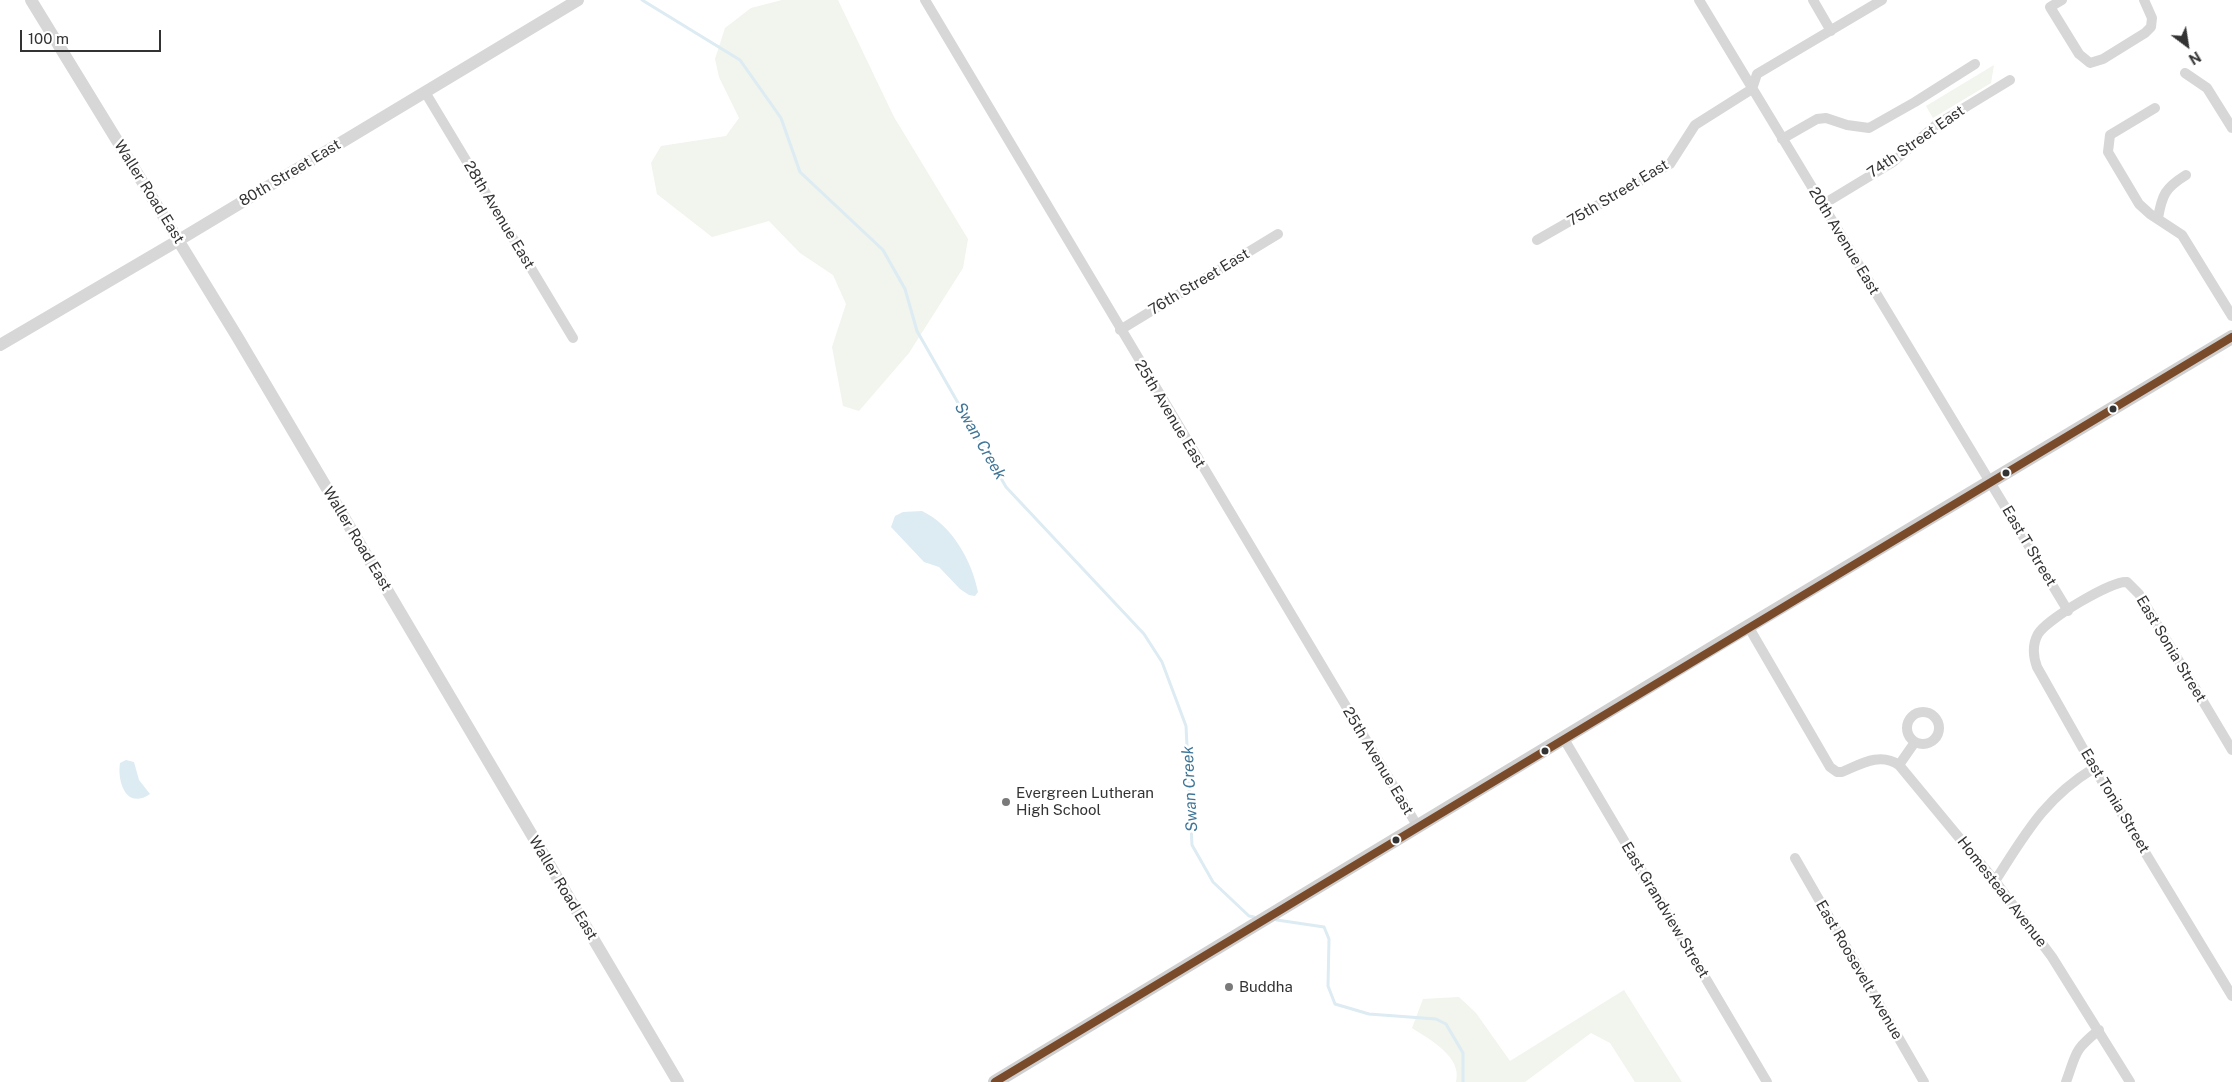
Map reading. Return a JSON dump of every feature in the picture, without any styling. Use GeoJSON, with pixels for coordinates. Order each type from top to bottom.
{"type":"FeatureCollection","features":[{"type":"Feature","properties":{"kind":"main road"},"geometry":{"type":"LineString","coordinates":[[995,1082],[1748,626],[2232,337]]}},
{"type":"Feature","properties":{"kind":"street","name":"Waller Road East"},"geometry":{"type":"LineString","coordinates":[[31,0],[179,240],[678,1082]]}},
{"type":"Feature","properties":{"kind":"street","name":"80th Street East"},"geometry":{"type":"LineString","coordinates":[[0,345],[179,240],[578,0]]}},
{"type":"Feature","properties":{"kind":"street","name":"25th Avenue East"},"geometry":{"type":"LineString","coordinates":[[925,0],[1418,827]]}},
{"type":"Feature","properties":{"kind":"street","name":"20th Avenue East"},"geometry":{"type":"LineString","coordinates":[[1699,0],[1990,481]]}},
{"type":"Feature","properties":{"kind":"street"},"geometry":{"type":"LineString","coordinates":[[1814,0],[1831,31]]}},
{"type":"Feature","properties":{"kind":"street","name":"75th Street East"},"geometry":{"type":"LineString","coordinates":[[1537,240],[1670,164],[1695,125],[1752,89],[1757,74],[1882,0]]}},
{"type":"Feature","properties":{"kind":"street"},"geometry":{"type":"LineString","coordinates":[[2062,0],[2050,7],[2079,54],[2090,63],[2104,58],[2151,27],[2152,18],[2144,0]]}},
{"type":"Feature","properties":{"kind":"street"},"geometry":{"type":"LineString","coordinates":[[1782,139],[1817,119],[1826,118],[1846,126],[1869,128],[1915,102],[1975,64]]}},
{"type":"Feature","properties":{"kind":"street"},"geometry":{"type":"LineString","coordinates":[[2185,73],[2207,88],[2232,128]]}},
{"type":"Feature","properties":{"kind":"street","name":"74th Street East"},"geometry":{"type":"LineString","coordinates":[[1822,205],[1893,162],[1936,125],[2010,80]]}},
{"type":"Feature","properties":{"kind":"street","name":"28th Avenue East"},"geometry":{"type":"LineString","coordinates":[[425,92],[573,338]]}},
{"type":"Feature","properties":{"kind":"street"},"geometry":{"type":"LineString","coordinates":[[2155,108],[2110,135],[2108,143],[2112,160],[2139,204],[2182,235],[2232,316]]}},
{"type":"Feature","properties":{"kind":"street"},"geometry":{"type":"LineString","coordinates":[[2158,218],[2160,202],[2167,189],[2186,175]]}},
{"type":"Feature","properties":{"kind":"street","name":"76th Street East"},"geometry":{"type":"LineString","coordinates":[[1120,330],[1278,234]]}},
{"type":"Feature","properties":{"kind":"street","name":"East T Street"},"geometry":{"type":"LineString","coordinates":[[1990,481],[2068,611]]}},
{"type":"Feature","properties":{"kind":"street","name":"East Sonia Street"},"geometry":{"type":"LineString","coordinates":[[2068,611],[2116,584],[2124,582],[2133,586],[2232,750]]}},
{"type":"Feature","properties":{"kind":"street","name":"East Tonia Street"},"geometry":{"type":"LineString","coordinates":[[2068,611],[2043,628],[2035,642],[2034,658],[2094,768],[2232,996]]}},
{"type":"Feature","properties":{"kind":"street"},"geometry":{"type":"LineString","coordinates":[[1748,626],[1826,760],[1837,772],[1842,772],[1875,759],[1892,760],[1899,765],[1915,742]]}},
{"type":"Feature","properties":{"kind":"street","name":"East Grandview Street"},"geometry":{"type":"LineString","coordinates":[[1564,739],[1767,1082]]}},
{"type":"Feature","properties":{"kind":"street","name":"Homestead Avenue"},"geometry":{"type":"LineString","coordinates":[[1899,765],[1995,881],[2052,957],[2130,1082]]}},
{"type":"Feature","properties":{"kind":"street"},"geometry":{"type":"LineString","coordinates":[[1995,881],[2041,812],[2062,790],[2094,768]]}},
{"type":"Feature","properties":{"kind":"street","name":"East Roosevelt Avenue"},"geometry":{"type":"LineString","coordinates":[[1795,858],[1924,1082]]}},
{"type":"Feature","properties":{"kind":"street"},"geometry":{"type":"LineString","coordinates":[[2066,1082],[2072,1059],[2080,1046],[2099,1030]]}},
{"type":"Feature","properties":{"kind":"shaded area"},"geometry":{"type":"Polygon","coordinates":[[[782,0],[838,0],[894,117],[968,239],[963,268],[909,353],[859,411],[843,406],[832,347],[846,304],[833,275],[800,253],[769,221],[712,237],[657,194],[651,163],[661,146],[726,136],[739,118],[719,77],[715,59],[725,28],[751,8],[782,0]]]}},
{"type":"Feature","properties":{"kind":"shaded area"},"geometry":{"type":"Polygon","coordinates":[[[1994,65],[1991,83],[1933,118],[1926,106],[1994,65]]]}},
{"type":"Feature","properties":{"kind":"shaded area"},"geometry":{"type":"Polygon","coordinates":[[[922,511],[943,525],[966,556],[978,592],[975,596],[969,595],[960,589],[939,567],[924,562],[891,527],[895,516],[903,512],[922,511]]]}},
{"type":"Feature","properties":{"kind":"shaded area"},"geometry":{"type":"Polygon","coordinates":[[[126,760],[134,762],[139,780],[150,794],[135,799],[125,792],[119,771],[120,763],[126,760]]]}},
{"type":"Feature","properties":{"kind":"shaded area"},"geometry":{"type":"Polygon","coordinates":[[[1624,990],[1682,1082],[1635,1082],[1610,1043],[1591,1033],[1525,1082],[1456,1082],[1457,1073],[1450,1057],[1435,1043],[1412,1028],[1423,999],[1459,997],[1476,1013],[1510,1061],[1624,990]]]}},
{"type":"Feature","properties":{"kind":"waterway","name":"Swan Creek"},"geometry":{"type":"LineString","coordinates":[[642,0],[740,60],[781,118],[800,172],[883,250],[905,289],[917,331],[1006,487],[1144,634],[1162,662],[1186,726],[1192,845],[1213,882],[1249,916],[1254,917]]}},
{"type":"Feature","properties":{"kind":"waterway","name":"Swan Creek"},"geometry":{"type":"LineString","coordinates":[[1277,920],[1324,927],[1329,939],[1328,986],[1335,1004],[1369,1014],[1436,1019],[1446,1024],[1463,1053],[1463,1082]]}},
{"type":"Feature","properties":{"kind":"transit line"},"geometry":{"type":"LineString","coordinates":[[995,1082],[2232,337]]}},
{"type":"Feature","properties":{"kind":"place","name":"Evergreen Lutheran High School"},"geometry":{"type":"Point","coordinates":[1006,802]}},
{"type":"Feature","properties":{"kind":"place","name":"Buddha"},"geometry":{"type":"Point","coordinates":[1229,987]}}]}
